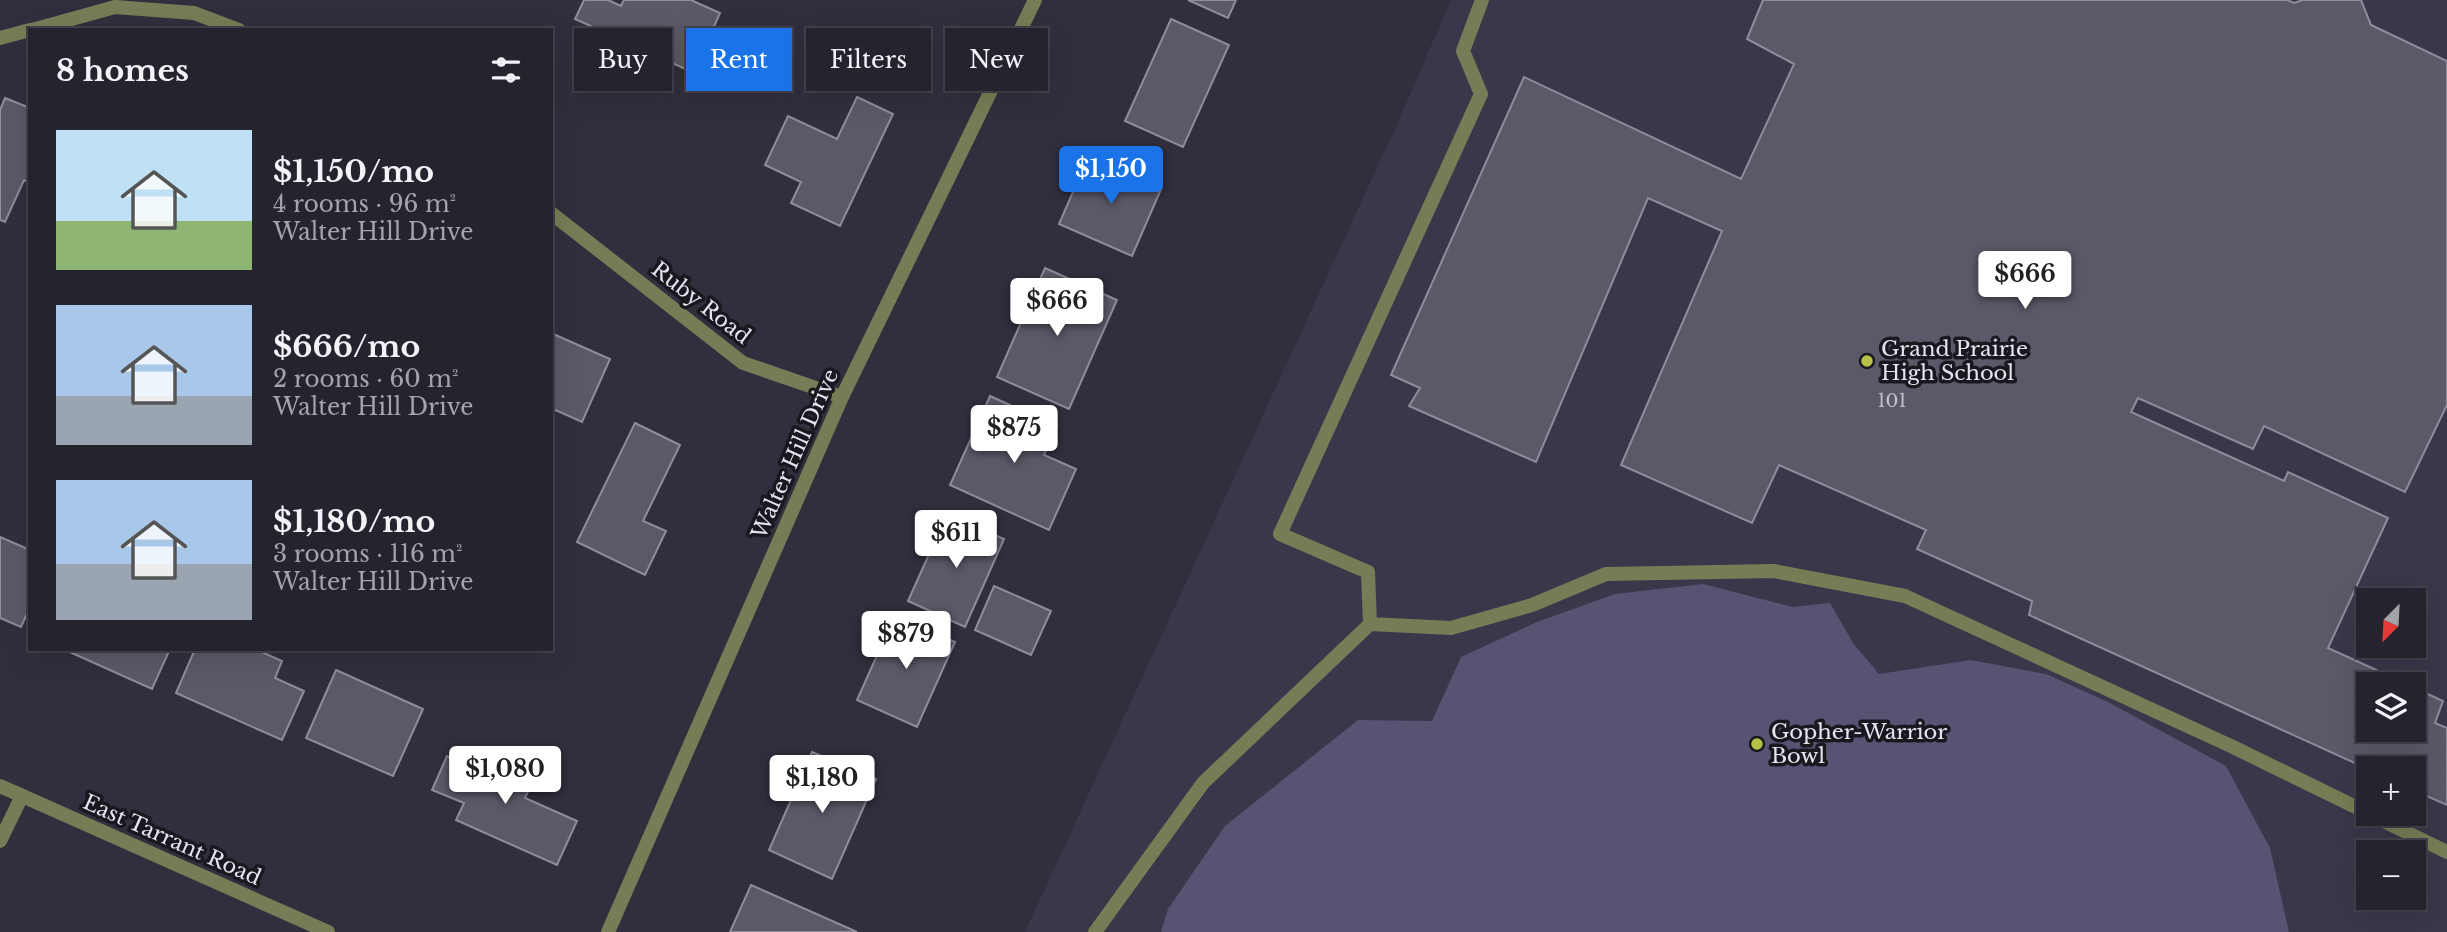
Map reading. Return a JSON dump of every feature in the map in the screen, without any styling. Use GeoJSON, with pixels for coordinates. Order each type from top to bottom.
{"type":"FeatureCollection","features":[{"type":"Feature","properties":{"kind":"street","name":"Walter Hill Drive"},"geometry":{"type":"LineString","coordinates":[[607,932],[842,397],[1035,0]]}},
{"type":"Feature","properties":{"kind":"street"},"geometry":{"type":"LineString","coordinates":[[1370,624],[1368,572],[1280,534],[1481,94],[1463,51],[1482,0]]}},
{"type":"Feature","properties":{"kind":"street"},"geometry":{"type":"LineString","coordinates":[[38,28],[115,7],[194,13],[234,28]]}},
{"type":"Feature","properties":{"kind":"street"},"geometry":{"type":"LineString","coordinates":[[0,38],[28,31]]}},
{"type":"Feature","properties":{"kind":"street","name":"Ruby Road"},"geometry":{"type":"LineString","coordinates":[[553,215],[743,362],[842,397]]}},
{"type":"Feature","properties":{"kind":"street"},"geometry":{"type":"LineString","coordinates":[[1095,932],[1203,783],[1370,624],[1451,628],[1532,605],[1606,574],[1774,570],[1905,596],[2356,807]]}},
{"type":"Feature","properties":{"kind":"street","name":"East Tarrant Road"},"geometry":{"type":"LineString","coordinates":[[0,786],[328,932]]}},
{"type":"Feature","properties":{"kind":"street"},"geometry":{"type":"LineString","coordinates":[[0,841],[22,796]]}},
{"type":"Feature","properties":{"kind":"street"},"geometry":{"type":"LineString","coordinates":[[2395,826],[2447,852]]}},
{"type":"Feature","properties":{"kind":"shaded area","name":"Grand Prairie High School"},"geometry":{"type":"Polygon","coordinates":[[[1451,0],[2447,0],[2447,932],[1025,932],[1398,122],[1451,0]]]}},
{"type":"Feature","properties":{"kind":"shaded area","name":"Gopher-Warrior Bowl"},"geometry":{"type":"Polygon","coordinates":[[[1703,584],[1793,607],[1830,603],[1853,643],[1879,674],[1971,660],[2046,674],[2108,702],[2226,766],[2270,848],[2289,932],[1161,932],[1168,909],[1225,826],[1358,720],[1432,721],[1461,657],[1537,622],[1615,594],[1703,584]]]}},
{"type":"Feature","properties":{"kind":"building"},"geometry":{"type":"Polygon","coordinates":[[[584,0],[608,0],[621,6],[624,0],[691,0],[720,13],[713,28],[686,28],[685,69],[672,63],[672,28],[595,28],[575,19],[584,0]]]}},
{"type":"Feature","properties":{"kind":"building"},"geometry":{"type":"Polygon","coordinates":[[[1188,0],[1236,0],[1228,18],[1188,0]]]}},
{"type":"Feature","properties":{"kind":"building","name":"Grand Prairie High School"},"geometry":{"type":"Polygon","coordinates":[[[1763,0],[2287,0],[2294,3],[2303,0],[2361,0],[2371,25],[2447,61],[2447,405],[2405,492],[2264,426],[2253,449],[2138,398],[2131,412],[2284,481],[2288,472],[2388,518],[2328,648],[2381,672],[2356,672],[2356,742],[2426,742],[2426,693],[2443,701],[2435,723],[2447,728],[2447,805],[2426,796],[2426,756],[2356,756],[2356,764],[2029,615],[2032,601],[1917,549],[1926,530],[1779,465],[1752,523],[1621,465],[1722,231],[1648,198],[1536,462],[1409,406],[1420,388],[1391,375],[1524,77],[1741,179],[1794,64],[1747,39],[1763,0]]]}},
{"type":"Feature","properties":{"kind":"building"},"geometry":{"type":"Polygon","coordinates":[[[1171,19],[1229,45],[1183,147],[1125,121],[1171,19]]]}},
{"type":"Feature","properties":{"kind":"building"},"geometry":{"type":"Polygon","coordinates":[[[857,97],[893,114],[840,226],[791,203],[801,182],[765,165],[788,116],[837,139],[857,97]]]}},
{"type":"Feature","properties":{"kind":"building"},"geometry":{"type":"Polygon","coordinates":[[[5,98],[28,107],[28,182],[24,180],[5,222],[0,220],[0,110],[5,98]]]}},
{"type":"Feature","properties":{"kind":"building"},"geometry":{"type":"Polygon","coordinates":[[[1089,155],[1162,187],[1132,256],[1059,224],[1089,155]]]}},
{"type":"Feature","properties":{"kind":"building"},"geometry":{"type":"Polygon","coordinates":[[[1045,268],[1117,300],[1069,409],[997,377],[1045,268]]]}},
{"type":"Feature","properties":{"kind":"building"},"geometry":{"type":"Polygon","coordinates":[[[553,334],[610,359],[582,422],[553,409],[553,334]]]}},
{"type":"Feature","properties":{"kind":"building"},"geometry":{"type":"Polygon","coordinates":[[[990,396],[1057,426],[1044,455],[1076,469],[1049,530],[950,485],[990,396]]]}},
{"type":"Feature","properties":{"kind":"building"},"geometry":{"type":"Polygon","coordinates":[[[635,423],[680,445],[643,521],[666,531],[645,575],[577,542],[635,423]]]}},
{"type":"Feature","properties":{"kind":"building"},"geometry":{"type":"Polygon","coordinates":[[[947,514],[1004,539],[965,627],[908,601],[947,514]]]}},
{"type":"Feature","properties":{"kind":"building"},"geometry":{"type":"Polygon","coordinates":[[[0,537],[28,549],[28,611],[21,627],[0,618],[0,537]]]}},
{"type":"Feature","properties":{"kind":"building"},"geometry":{"type":"Polygon","coordinates":[[[994,586],[1051,611],[1031,655],[975,630],[994,586]]]}},
{"type":"Feature","properties":{"kind":"building"},"geometry":{"type":"Polygon","coordinates":[[[895,615],[955,642],[917,727],[857,700],[895,615]]]}},
{"type":"Feature","properties":{"kind":"building"},"geometry":{"type":"Polygon","coordinates":[[[67,651],[169,651],[152,689],[67,651]]]}},
{"type":"Feature","properties":{"kind":"building"},"geometry":{"type":"Polygon","coordinates":[[[194,651],[260,651],[282,661],[275,678],[304,691],[282,740],[176,693],[194,651]]]}},
{"type":"Feature","properties":{"kind":"building"},"geometry":{"type":"Polygon","coordinates":[[[336,670],[423,709],[393,776],[306,738],[336,670]]]}},
{"type":"Feature","properties":{"kind":"building"},"geometry":{"type":"Polygon","coordinates":[[[484,750],[536,774],[525,798],[577,821],[557,865],[456,820],[464,803],[432,790],[447,756],[476,769],[484,750]]]}},
{"type":"Feature","properties":{"kind":"building"},"geometry":{"type":"Polygon","coordinates":[[[812,752],[876,779],[832,879],[769,850],[812,752]]]}},
{"type":"Feature","properties":{"kind":"building"},"geometry":{"type":"Polygon","coordinates":[[[751,885],[857,932],[730,932],[751,885]]]}},
{"type":"Feature","properties":{"kind":"place","name":"Grand Prairie High School"},"geometry":{"type":"Point","coordinates":[1867,361]}},
{"type":"Feature","properties":{"kind":"place","name":"Gopher-Warrior Bowl"},"geometry":{"type":"Point","coordinates":[1757,744]}}]}
